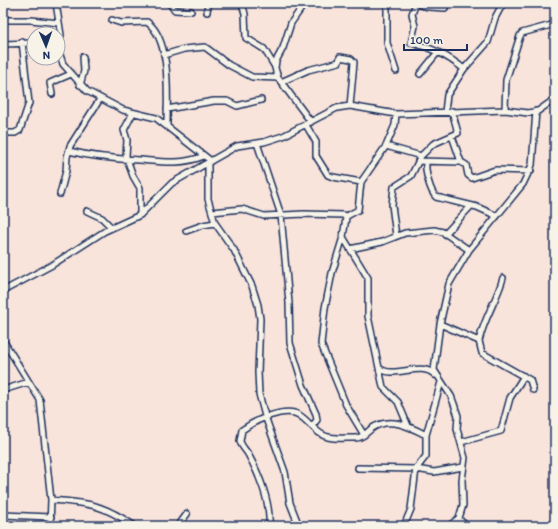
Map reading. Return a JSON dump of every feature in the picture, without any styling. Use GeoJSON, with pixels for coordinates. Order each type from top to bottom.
{"type":"FeatureCollection","features":[{"type":"Feature","properties":{"kind":"street"},"geometry":{"type":"LineString","coordinates":[[56,3],[60,26]]}},
{"type":"Feature","properties":{"kind":"street"},"geometry":{"type":"LineString","coordinates":[[169,3],[176,10],[191,11]]}},
{"type":"Feature","properties":{"kind":"street"},"geometry":{"type":"LineString","coordinates":[[207,12],[208,3]]}},
{"type":"Feature","properties":{"kind":"street"},"geometry":{"type":"LineString","coordinates":[[242,3],[245,14],[246,38],[264,49],[280,80],[311,122]]}},
{"type":"Feature","properties":{"kind":"street"},"geometry":{"type":"LineString","coordinates":[[275,68],[291,23],[305,3]]}},
{"type":"Feature","properties":{"kind":"street"},"geometry":{"type":"LineString","coordinates":[[387,3],[387,46],[396,71]]}},
{"type":"Feature","properties":{"kind":"street"},"geometry":{"type":"LineString","coordinates":[[445,112],[449,92],[464,70],[488,42],[495,18],[503,3]]}},
{"type":"Feature","properties":{"kind":"street"},"geometry":{"type":"LineString","coordinates":[[444,8],[416,4],[412,14],[415,27],[411,43],[426,46],[438,52],[453,60],[464,70]]}},
{"type":"Feature","properties":{"kind":"street"},"geometry":{"type":"LineString","coordinates":[[3,20],[31,20],[59,23]]}},
{"type":"Feature","properties":{"kind":"street"},"geometry":{"type":"LineString","coordinates":[[112,20],[121,23],[138,21],[149,23],[161,42],[166,68],[167,125]]}},
{"type":"Feature","properties":{"kind":"street"},"geometry":{"type":"LineString","coordinates":[[505,110],[506,80],[520,36],[522,33],[555,24]]}},
{"type":"Feature","properties":{"kind":"street"},"geometry":{"type":"LineString","coordinates":[[3,132],[15,133],[20,130],[29,103],[22,42]]}},
{"type":"Feature","properties":{"kind":"street"},"geometry":{"type":"LineString","coordinates":[[3,44],[26,42]]}},
{"type":"Feature","properties":{"kind":"street"},"geometry":{"type":"LineString","coordinates":[[164,55],[184,49],[205,47],[229,65],[252,77],[280,80],[308,70],[339,62],[340,57],[351,59],[354,62],[350,106]]}},
{"type":"Feature","properties":{"kind":"street"},"geometry":{"type":"LineString","coordinates":[[420,74],[438,52]]}},
{"type":"Feature","properties":{"kind":"street"},"geometry":{"type":"LineString","coordinates":[[80,85],[84,71],[83,57]]}},
{"type":"Feature","properties":{"kind":"street"},"geometry":{"type":"LineString","coordinates":[[65,66],[80,85],[100,99],[123,110],[152,116],[167,125],[209,162],[208,199],[215,223],[234,250],[252,286],[258,305],[260,335],[258,385],[265,416],[285,472],[290,503],[299,526]]}},
{"type":"Feature","properties":{"kind":"street"},"geometry":{"type":"LineString","coordinates":[[52,94],[50,83],[71,74]]}},
{"type":"Feature","properties":{"kind":"street"},"geometry":{"type":"LineString","coordinates":[[60,194],[66,175],[66,157],[75,138],[100,99]]}},
{"type":"Feature","properties":{"kind":"street"},"geometry":{"type":"LineString","coordinates":[[3,291],[52,265],[112,228],[140,215],[172,183],[237,146],[257,143],[279,137],[306,125],[337,108],[350,106],[396,114],[505,110],[528,113],[536,111],[555,99]]}},
{"type":"Feature","properties":{"kind":"street"},"geometry":{"type":"LineString","coordinates":[[167,109],[214,101],[227,101],[237,106],[261,100]]}},
{"type":"Feature","properties":{"kind":"street"},"geometry":{"type":"LineString","coordinates":[[396,236],[392,205],[393,189],[397,183],[411,176],[421,156],[433,144],[459,132],[452,111]]}},
{"type":"Feature","properties":{"kind":"street"},"geometry":{"type":"LineString","coordinates":[[449,526],[458,519],[464,502],[463,467],[465,458],[454,404],[451,396],[437,376],[434,366],[440,324],[450,284],[468,250],[523,184],[531,171],[536,111]]}},
{"type":"Feature","properties":{"kind":"street"},"geometry":{"type":"LineString","coordinates":[[133,113],[124,130],[127,140],[125,152],[133,176],[140,188],[140,215]]}},
{"type":"Feature","properties":{"kind":"street"},"geometry":{"type":"LineString","coordinates":[[345,217],[358,210],[361,182],[386,146],[395,125],[396,114]]}},
{"type":"Feature","properties":{"kind":"street"},"geometry":{"type":"LineString","coordinates":[[306,125],[316,142],[316,156],[328,175],[361,182]]}},
{"type":"Feature","properties":{"kind":"street"},"geometry":{"type":"LineString","coordinates":[[452,136],[461,162]]}},
{"type":"Feature","properties":{"kind":"street"},"geometry":{"type":"LineString","coordinates":[[257,143],[281,215],[289,303],[290,343],[303,385],[316,414],[317,420],[312,426]]}},
{"type":"Feature","properties":{"kind":"street"},"geometry":{"type":"LineString","coordinates":[[386,146],[421,156]]}},
{"type":"Feature","properties":{"kind":"street"},"geometry":{"type":"LineString","coordinates":[[69,151],[98,158],[179,163],[191,161],[204,156]]}},
{"type":"Feature","properties":{"kind":"street"},"geometry":{"type":"LineString","coordinates":[[418,162],[461,162],[466,165],[468,175],[472,178],[495,170],[531,171]]}},
{"type":"Feature","properties":{"kind":"street"},"geometry":{"type":"LineString","coordinates":[[426,163],[426,173],[435,197],[471,206],[497,216]]}},
{"type":"Feature","properties":{"kind":"street"},"geometry":{"type":"LineString","coordinates":[[445,234],[471,206]]}},
{"type":"Feature","properties":{"kind":"street"},"geometry":{"type":"LineString","coordinates":[[212,212],[242,209],[256,215],[334,214],[343,215],[345,217]]}},
{"type":"Feature","properties":{"kind":"street"},"geometry":{"type":"LineString","coordinates":[[87,211],[102,218],[112,228]]}},
{"type":"Feature","properties":{"kind":"street"},"geometry":{"type":"LineString","coordinates":[[345,217],[343,238],[332,273],[325,308],[322,344],[346,405],[364,434]]}},
{"type":"Feature","properties":{"kind":"street"},"geometry":{"type":"LineString","coordinates":[[186,231],[203,225],[215,223]]}},
{"type":"Feature","properties":{"kind":"street"},"geometry":{"type":"LineString","coordinates":[[350,249],[382,242],[410,232],[430,230],[445,234],[457,244],[468,250]]}},
{"type":"Feature","properties":{"kind":"street"},"geometry":{"type":"LineString","coordinates":[[343,238],[359,261],[368,278],[368,316],[383,387],[398,402],[408,426]]}},
{"type":"Feature","properties":{"kind":"street"},"geometry":{"type":"LineString","coordinates":[[503,278],[498,296],[490,309],[479,341],[482,353],[531,381],[533,390]]}},
{"type":"Feature","properties":{"kind":"street"},"geometry":{"type":"LineString","coordinates":[[440,324],[479,341]]}},
{"type":"Feature","properties":{"kind":"street"},"geometry":{"type":"LineString","coordinates":[[3,340],[39,398],[42,410],[44,447],[51,500],[50,526]]}},
{"type":"Feature","properties":{"kind":"street"},"geometry":{"type":"LineString","coordinates":[[379,368],[388,372],[428,370],[434,366]]}},
{"type":"Feature","properties":{"kind":"street"},"geometry":{"type":"LineString","coordinates":[[428,370],[437,376]]}},
{"type":"Feature","properties":{"kind":"street"},"geometry":{"type":"LineString","coordinates":[[461,442],[496,434],[501,431],[510,398],[524,376]]}},
{"type":"Feature","properties":{"kind":"street"},"geometry":{"type":"LineString","coordinates":[[3,390],[28,382]]}},
{"type":"Feature","properties":{"kind":"street"},"geometry":{"type":"LineString","coordinates":[[404,526],[411,509],[416,469],[426,457],[426,435],[441,382]]}},
{"type":"Feature","properties":{"kind":"street"},"geometry":{"type":"LineString","coordinates":[[269,526],[269,514],[261,482],[248,453],[240,444],[239,438],[242,430],[265,416],[296,413],[328,437],[358,438],[374,427],[393,422],[408,426],[426,435]]}},
{"type":"Feature","properties":{"kind":"street"},"geometry":{"type":"LineString","coordinates":[[358,468],[416,469],[434,472],[463,467]]}},
{"type":"Feature","properties":{"kind":"street"},"geometry":{"type":"LineString","coordinates":[[51,500],[96,505],[116,513],[135,526]]}},
{"type":"Feature","properties":{"kind":"street"},"geometry":{"type":"LineString","coordinates":[[178,526],[187,514]]}},
{"type":"Feature","properties":{"kind":"street"},"geometry":{"type":"LineString","coordinates":[[3,515],[51,517]]}},
{"type":"Feature","properties":{"kind":"street"},"geometry":{"type":"LineString","coordinates":[[458,519],[467,526]]}}]}
